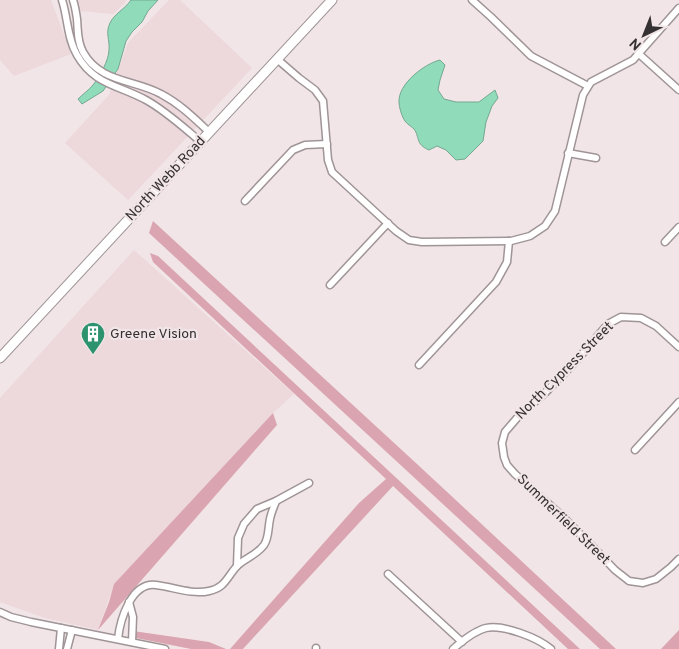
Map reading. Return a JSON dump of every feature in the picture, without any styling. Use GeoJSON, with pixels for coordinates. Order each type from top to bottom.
{"type":"FeatureCollection","features":[{"type":"Feature","properties":{"kind":"main road","name":"North Webb Road"},"geometry":{"type":"LineString","coordinates":[[0,358],[332,0]]}},
{"type":"Feature","properties":{"kind":"street"},"geometry":{"type":"LineString","coordinates":[[62,0],[69,39],[77,56],[86,68],[146,99],[174,119],[200,142]]}},
{"type":"Feature","properties":{"kind":"street"},"geometry":{"type":"LineString","coordinates":[[73,0],[80,46],[98,75]]}},
{"type":"Feature","properties":{"kind":"street"},"geometry":{"type":"LineString","coordinates":[[472,0],[531,56],[588,86]]}},
{"type":"Feature","properties":{"kind":"street"},"geometry":{"type":"LineString","coordinates":[[277,59],[315,90],[323,101],[328,160],[332,172],[408,240],[422,242],[509,241],[530,236],[546,226],[555,211],[583,95],[588,86],[591,82],[633,60],[679,8]]}},
{"type":"Feature","properties":{"kind":"street"},"geometry":{"type":"LineString","coordinates":[[639,54],[679,90]]}},
{"type":"Feature","properties":{"kind":"street"},"geometry":{"type":"LineString","coordinates":[[112,82],[136,84],[160,93],[180,106],[209,132]]}},
{"type":"Feature","properties":{"kind":"street"},"geometry":{"type":"LineString","coordinates":[[245,201],[293,150],[305,145],[327,144]]}},
{"type":"Feature","properties":{"kind":"street"},"geometry":{"type":"LineString","coordinates":[[568,153],[596,158]]}},
{"type":"Feature","properties":{"kind":"street"},"geometry":{"type":"LineString","coordinates":[[330,285],[388,224]]}},
{"type":"Feature","properties":{"kind":"street"},"geometry":{"type":"LineString","coordinates":[[665,242],[679,227]]}},
{"type":"Feature","properties":{"kind":"street"},"geometry":{"type":"LineString","coordinates":[[419,366],[496,282],[507,262],[509,241]]}},
{"type":"Feature","properties":{"kind":"street","name":"North Cypress Street"},"geometry":{"type":"LineString","coordinates":[[503,441],[505,432],[517,418],[551,387],[608,324],[621,317],[641,318],[656,326],[679,347]]}},
{"type":"Feature","properties":{"kind":"street"},"geometry":{"type":"LineString","coordinates":[[635,450],[679,402]]}},
{"type":"Feature","properties":{"kind":"street","name":"Summerfield Street"},"geometry":{"type":"LineString","coordinates":[[503,441],[504,457],[507,465],[515,474],[561,515],[615,570],[629,581],[643,583],[656,580],[679,558]]}},
{"type":"Feature","properties":{"kind":"street"},"geometry":{"type":"LineString","coordinates":[[237,566],[238,538],[244,524],[257,509],[309,483]]}},
{"type":"Feature","properties":{"kind":"street"},"geometry":{"type":"LineString","coordinates":[[118,639],[129,602],[143,588],[154,584],[200,592],[220,587],[237,566],[259,551],[265,544],[276,501]]}},
{"type":"Feature","properties":{"kind":"street"},"geometry":{"type":"LineString","coordinates":[[388,574],[462,642]]}},
{"type":"Feature","properties":{"kind":"street"},"geometry":{"type":"LineString","coordinates":[[129,602],[133,617],[132,642]]}},
{"type":"Feature","properties":{"kind":"street"},"geometry":{"type":"LineString","coordinates":[[0,612],[11,617],[165,649]]}},
{"type":"Feature","properties":{"kind":"street"},"geometry":{"type":"LineString","coordinates":[[453,649],[485,628],[495,627],[536,639],[552,649]]}},
{"type":"Feature","properties":{"kind":"street"},"geometry":{"type":"LineString","coordinates":[[59,649],[61,628]]}},
{"type":"Feature","properties":{"kind":"street"},"geometry":{"type":"LineString","coordinates":[[67,649],[72,630]]}},
{"type":"Feature","properties":{"kind":"shaded area"},"geometry":{"type":"Polygon","coordinates":[[[0,0],[51,0],[71,54],[14,76],[0,60],[0,0]]]}},
{"type":"Feature","properties":{"kind":"shaded area"},"geometry":{"type":"Polygon","coordinates":[[[76,0],[126,0],[113,14],[80,11],[76,0]]]}},
{"type":"Feature","properties":{"kind":"shaded area"},"geometry":{"type":"Polygon","coordinates":[[[131,0],[158,0],[126,41],[118,69],[103,91],[82,104],[78,99],[95,82],[109,54],[108,30],[110,23],[131,0]]]}},
{"type":"Feature","properties":{"kind":"shaded area"},"geometry":{"type":"Polygon","coordinates":[[[169,0],[180,0],[252,68],[128,200],[65,143],[109,95],[128,43],[169,0]]]}},
{"type":"Feature","properties":{"kind":"shaded area"},"geometry":{"type":"Polygon","coordinates":[[[440,60],[445,65],[438,90],[444,99],[456,102],[479,102],[495,90],[498,98],[492,106],[486,122],[483,141],[465,159],[456,160],[446,150],[437,146],[429,150],[425,148],[420,143],[414,129],[404,119],[400,109],[400,95],[407,82],[420,70],[440,60]]]}},
{"type":"Feature","properties":{"kind":"shaded area"},"geometry":{"type":"Polygon","coordinates":[[[153,221],[616,649],[600,649],[149,233],[153,221]]]}},
{"type":"Feature","properties":{"kind":"shaded area"},"geometry":{"type":"Polygon","coordinates":[[[134,250],[294,394],[273,413],[114,584],[98,630],[45,618],[0,602],[0,398],[134,250]]]}},
{"type":"Feature","properties":{"kind":"shaded area"},"geometry":{"type":"Polygon","coordinates":[[[150,253],[158,256],[580,649],[568,649],[393,486],[243,649],[230,649],[359,503],[386,479],[153,262],[150,253]]]}},
{"type":"Feature","properties":{"kind":"shaded area"},"geometry":{"type":"Polygon","coordinates":[[[273,413],[277,425],[98,630],[114,584],[273,413]]]}},
{"type":"Feature","properties":{"kind":"shaded area"},"geometry":{"type":"Polygon","coordinates":[[[679,630],[679,649],[661,649],[679,630]]]}},
{"type":"Feature","properties":{"kind":"shaded area"},"geometry":{"type":"Polygon","coordinates":[[[133,631],[209,642],[226,649],[191,649],[136,638],[133,631]]]}},
{"type":"Feature","properties":{"kind":"place","name":"Greene Vision"},"geometry":{"type":"Point","coordinates":[93,355]}}]}
